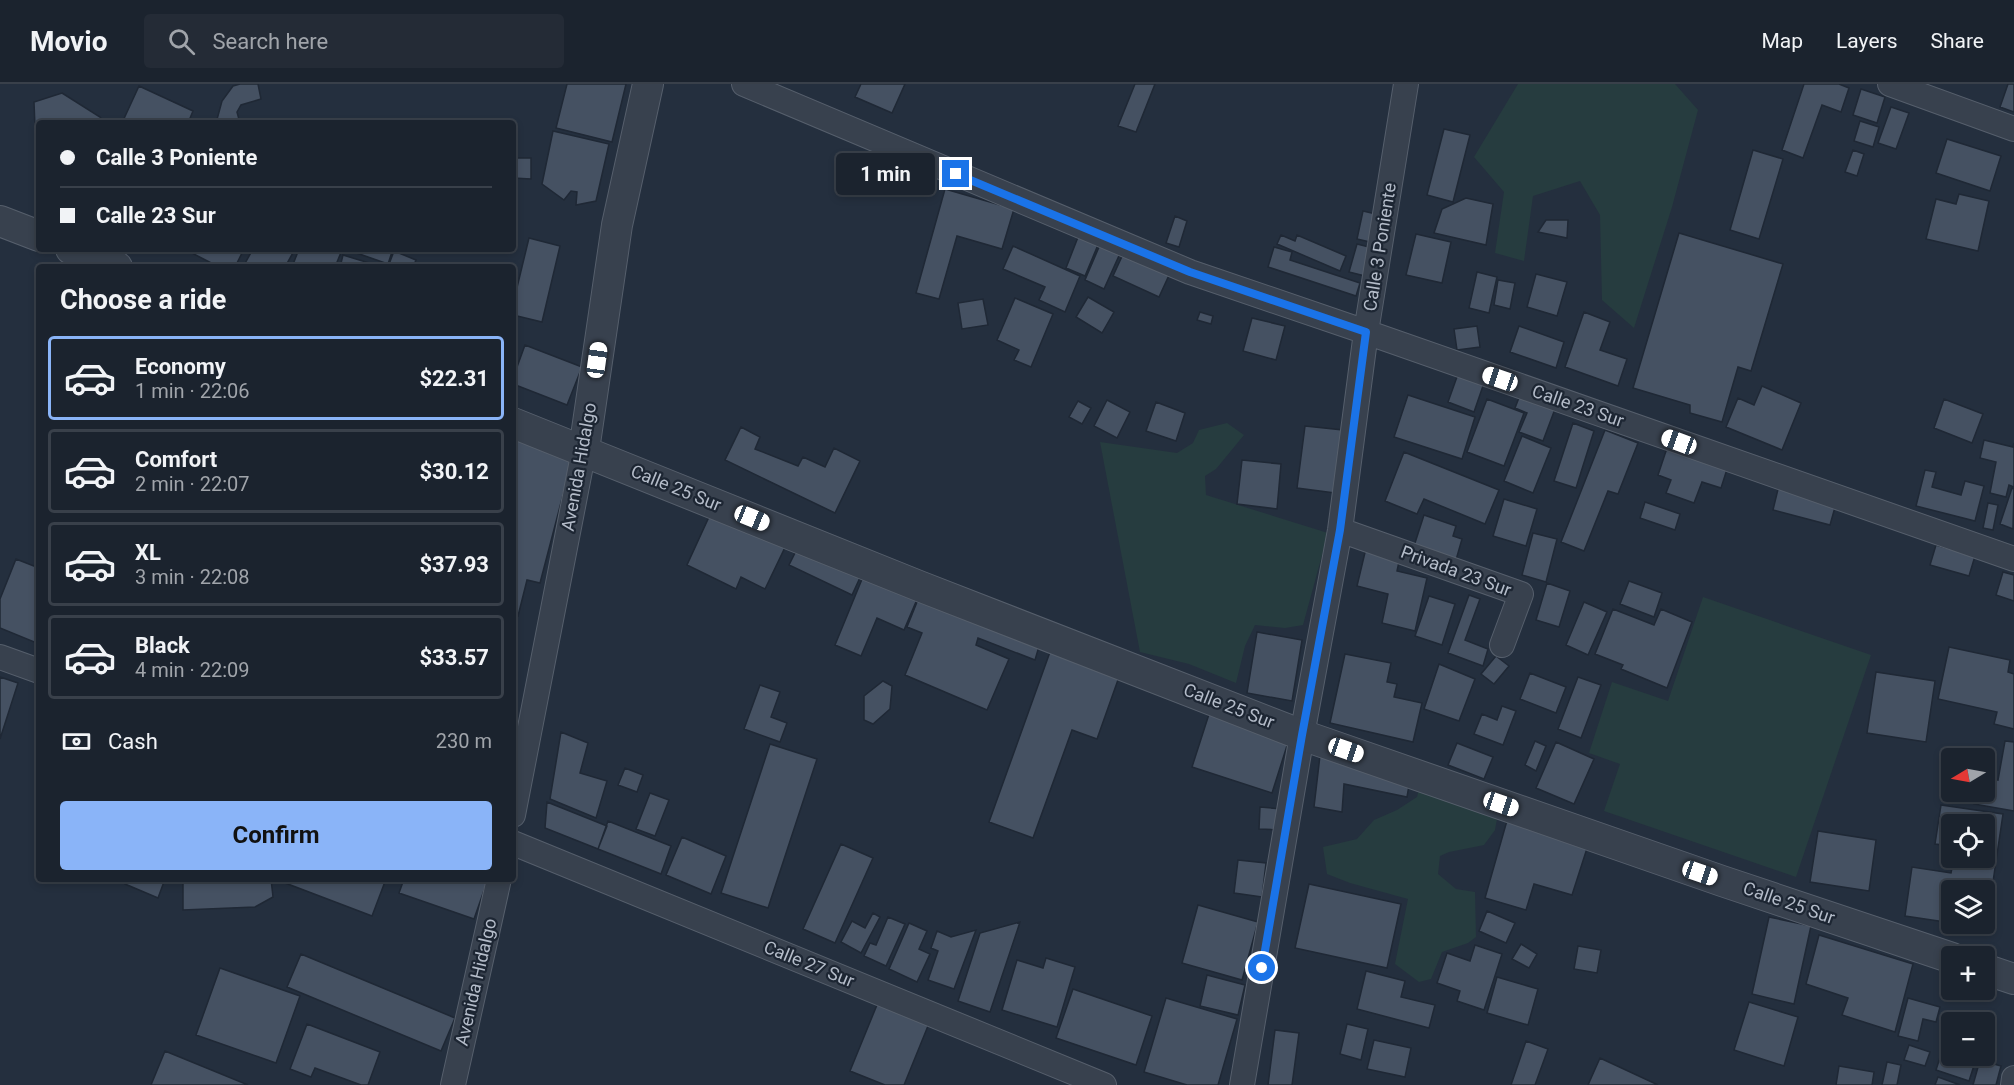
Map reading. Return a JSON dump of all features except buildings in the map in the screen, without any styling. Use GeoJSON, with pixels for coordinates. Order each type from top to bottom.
{"type":"FeatureCollection","features":[{"type":"Feature","properties":{"kind":"street","name":"Avenida Hidalgo"},"geometry":{"type":"LineString","coordinates":[[516,800],[584,450],[617,225],[648,84]]}},
{"type":"Feature","properties":{"kind":"street","name":"Calle 23 Sur"},"geometry":{"type":"LineString","coordinates":[[744,84],[1190,272],[2014,559]]}},
{"type":"Feature","properties":{"kind":"street","name":"Calle 3 Poniente"},"geometry":{"type":"LineString","coordinates":[[1242,1085],[1340,530],[1366,332],[1406,84]]}},
{"type":"Feature","properties":{"kind":"street"},"geometry":{"type":"LineString","coordinates":[[1890,84],[2014,129]]}},
{"type":"Feature","properties":{"kind":"street"},"geometry":{"type":"LineString","coordinates":[[0,221],[36,235]]}},
{"type":"Feature","properties":{"kind":"street"},"geometry":{"type":"LineString","coordinates":[[79,252],[109,264]]}},
{"type":"Feature","properties":{"kind":"street","name":"Calle 25 Sur"},"geometry":{"type":"LineString","coordinates":[[516,424],[919,586],[1302,735],[1941,954]]}},
{"type":"Feature","properties":{"kind":"street","name":"Privada 23 Sur"},"geometry":{"type":"LineString","coordinates":[[1340,530],[1521,594],[1502,645]]}},
{"type":"Feature","properties":{"kind":"street"},"geometry":{"type":"LineString","coordinates":[[0,657],[36,670]]}},
{"type":"Feature","properties":{"kind":"street","name":"Calle 27 Sur"},"geometry":{"type":"LineString","coordinates":[[516,844],[1104,1085]]}},
{"type":"Feature","properties":{"kind":"street","name":"Avenida Hidalgo"},"geometry":{"type":"LineString","coordinates":[[453,1085],[498,882]]}},
{"type":"Feature","properties":{"kind":"street"},"geometry":{"type":"LineString","coordinates":[[1995,973],[2014,979]]}},
{"type":"Feature","properties":{"kind":"street"},"geometry":{"type":"LineString","coordinates":[[2013,1085],[2014,1078]]}},
{"type":"Feature","properties":{"kind":"green space"},"geometry":{"type":"Polygon","coordinates":[[[1518,84],[1675,84],[1698,110],[1672,207],[1634,328],[1602,300],[1600,215],[1580,181],[1533,196],[1524,261],[1495,253],[1504,192],[1474,157],[1518,84]]]}},
{"type":"Feature","properties":{"kind":"green space"},"geometry":{"type":"Polygon","coordinates":[[[1227,423],[1244,435],[1216,469],[1205,476],[1206,495],[1328,533],[1303,625],[1285,628],[1255,625],[1245,646],[1236,683],[1189,664],[1140,652],[1100,442],[1177,453],[1193,443],[1199,430],[1227,423]]]}},
{"type":"Feature","properties":{"kind":"green space"},"geometry":{"type":"Polygon","coordinates":[[[1703,597],[1871,655],[1796,877],[1604,811],[1620,764],[1589,753],[1612,682],[1668,701],[1703,597]]]}},
{"type":"Feature","properties":{"kind":"green space"},"geometry":{"type":"Polygon","coordinates":[[[1421,781],[1498,813],[1495,830],[1484,845],[1440,856],[1438,874],[1456,889],[1475,892],[1476,937],[1468,943],[1442,952],[1431,979],[1419,982],[1395,964],[1408,899],[1350,883],[1327,874],[1323,847],[1357,839],[1374,820],[1397,810],[1417,797],[1421,781]]]}},
{"type":"Feature","properties":{"kind":"route"},"geometry":{"type":"LineString","coordinates":[[956,174],[1190,272],[1366,332],[1340,530],[1262,968]]}}]}
